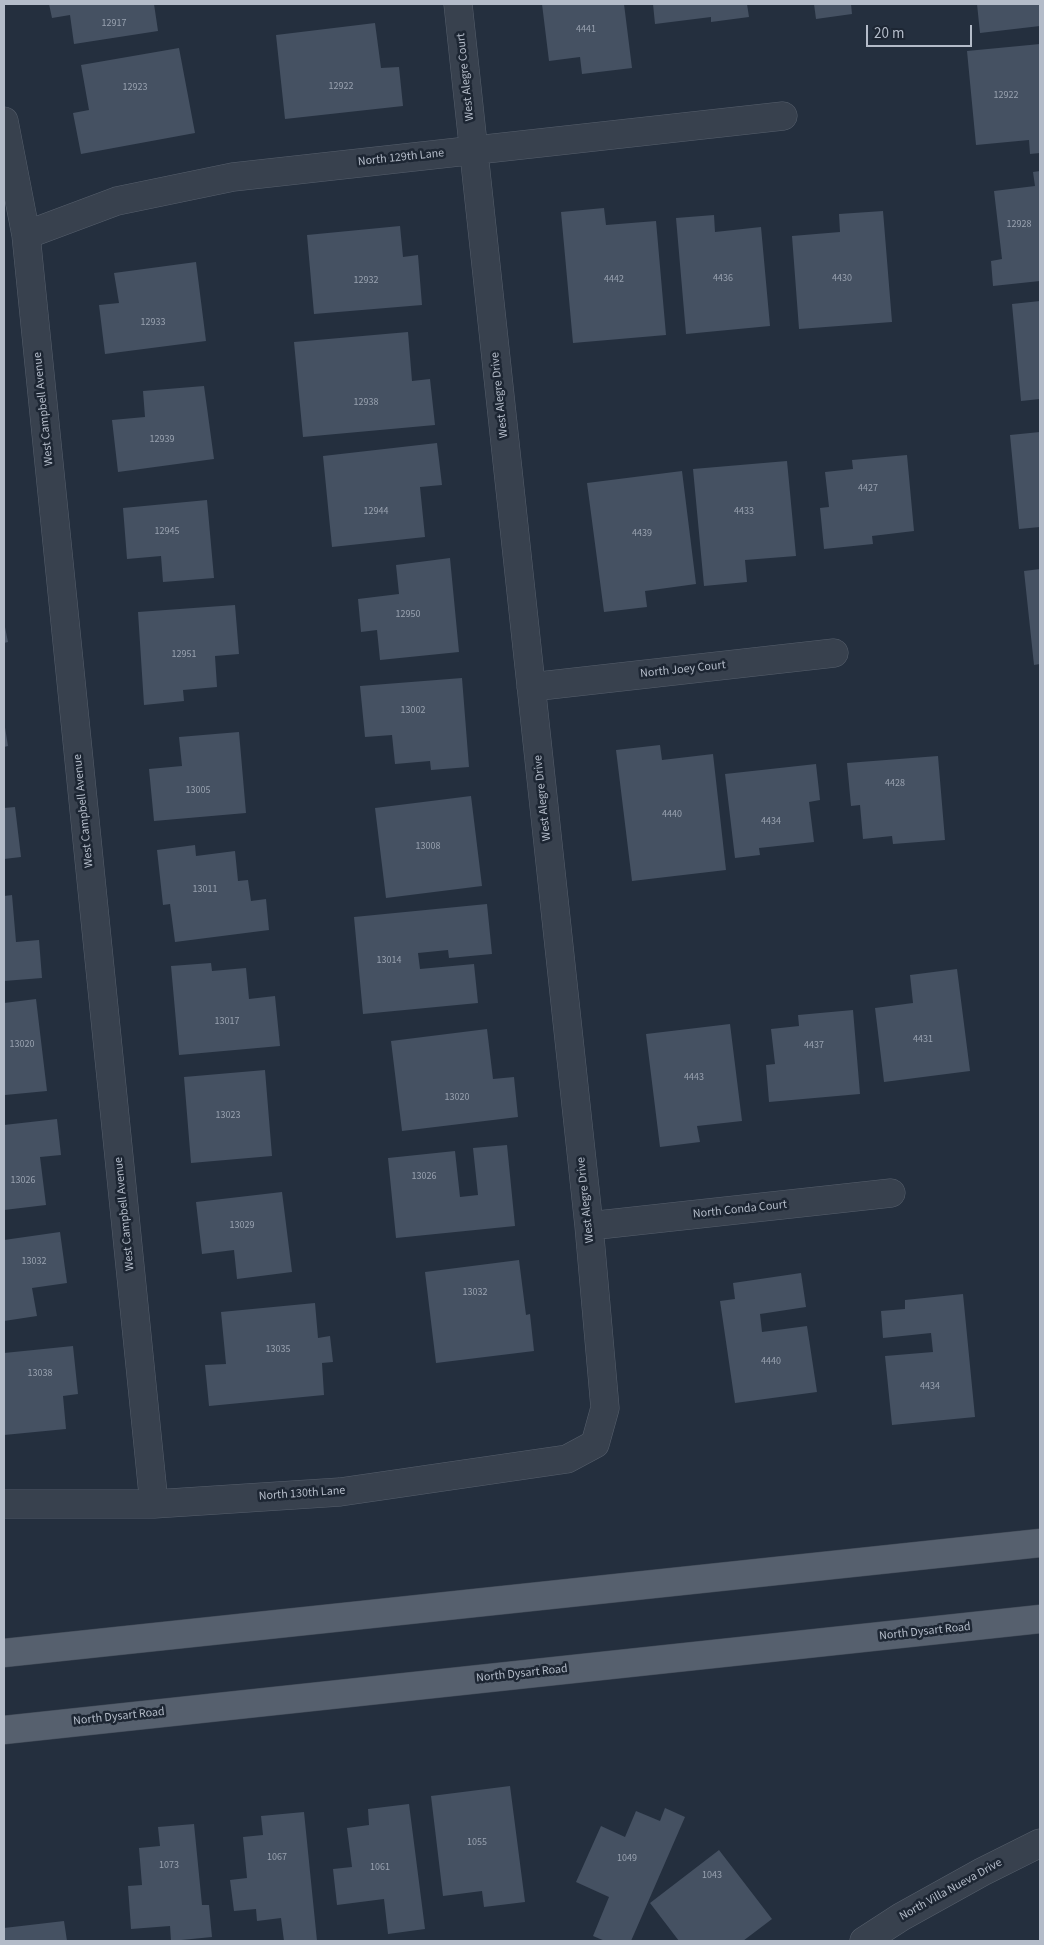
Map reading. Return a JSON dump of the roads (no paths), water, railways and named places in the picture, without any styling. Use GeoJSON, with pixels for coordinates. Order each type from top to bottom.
{"type":"FeatureCollection","features":[{"type":"Feature","properties":{"kind":"main road"},"geometry":{"type":"LineString","coordinates":[[4,1653],[1040,1543]]}},
{"type":"Feature","properties":{"kind":"main road","name":"North Dysart Road"},"geometry":{"type":"LineString","coordinates":[[4,1730],[1040,1619]]}},
{"type":"Feature","properties":{"kind":"street","name":"West Alegre Court"},"geometry":{"type":"LineString","coordinates":[[458,4],[473,150]]}},
{"type":"Feature","properties":{"kind":"street","name":"North 129th Lane"},"geometry":{"type":"LineString","coordinates":[[26,234],[117,201],[233,177],[783,116]]}},
{"type":"Feature","properties":{"kind":"street","name":"West Campbell Avenue"},"geometry":{"type":"LineString","coordinates":[[4,121],[26,234],[154,1504]]}},
{"type":"Feature","properties":{"kind":"street","name":"West Alegre Drive"},"geometry":{"type":"LineString","coordinates":[[473,150],[589,1226],[605,1408],[595,1444]]}},
{"type":"Feature","properties":{"kind":"street","name":"North Joey Court"},"geometry":{"type":"LineString","coordinates":[[531,687],[834,653]]}},
{"type":"Feature","properties":{"kind":"street","name":"North Conda Court"},"geometry":{"type":"LineString","coordinates":[[589,1226],[891,1193]]}},
{"type":"Feature","properties":{"kind":"street","name":"North 130th Lane"},"geometry":{"type":"LineString","coordinates":[[4,1504],[154,1504],[340,1492],[567,1458],[595,1444]]}},
{"type":"Feature","properties":{"kind":"street","name":"North Villa Nueva Drive"},"geometry":{"type":"LineString","coordinates":[[864,1941],[901,1917],[982,1872],[1040,1843]]}}]}
